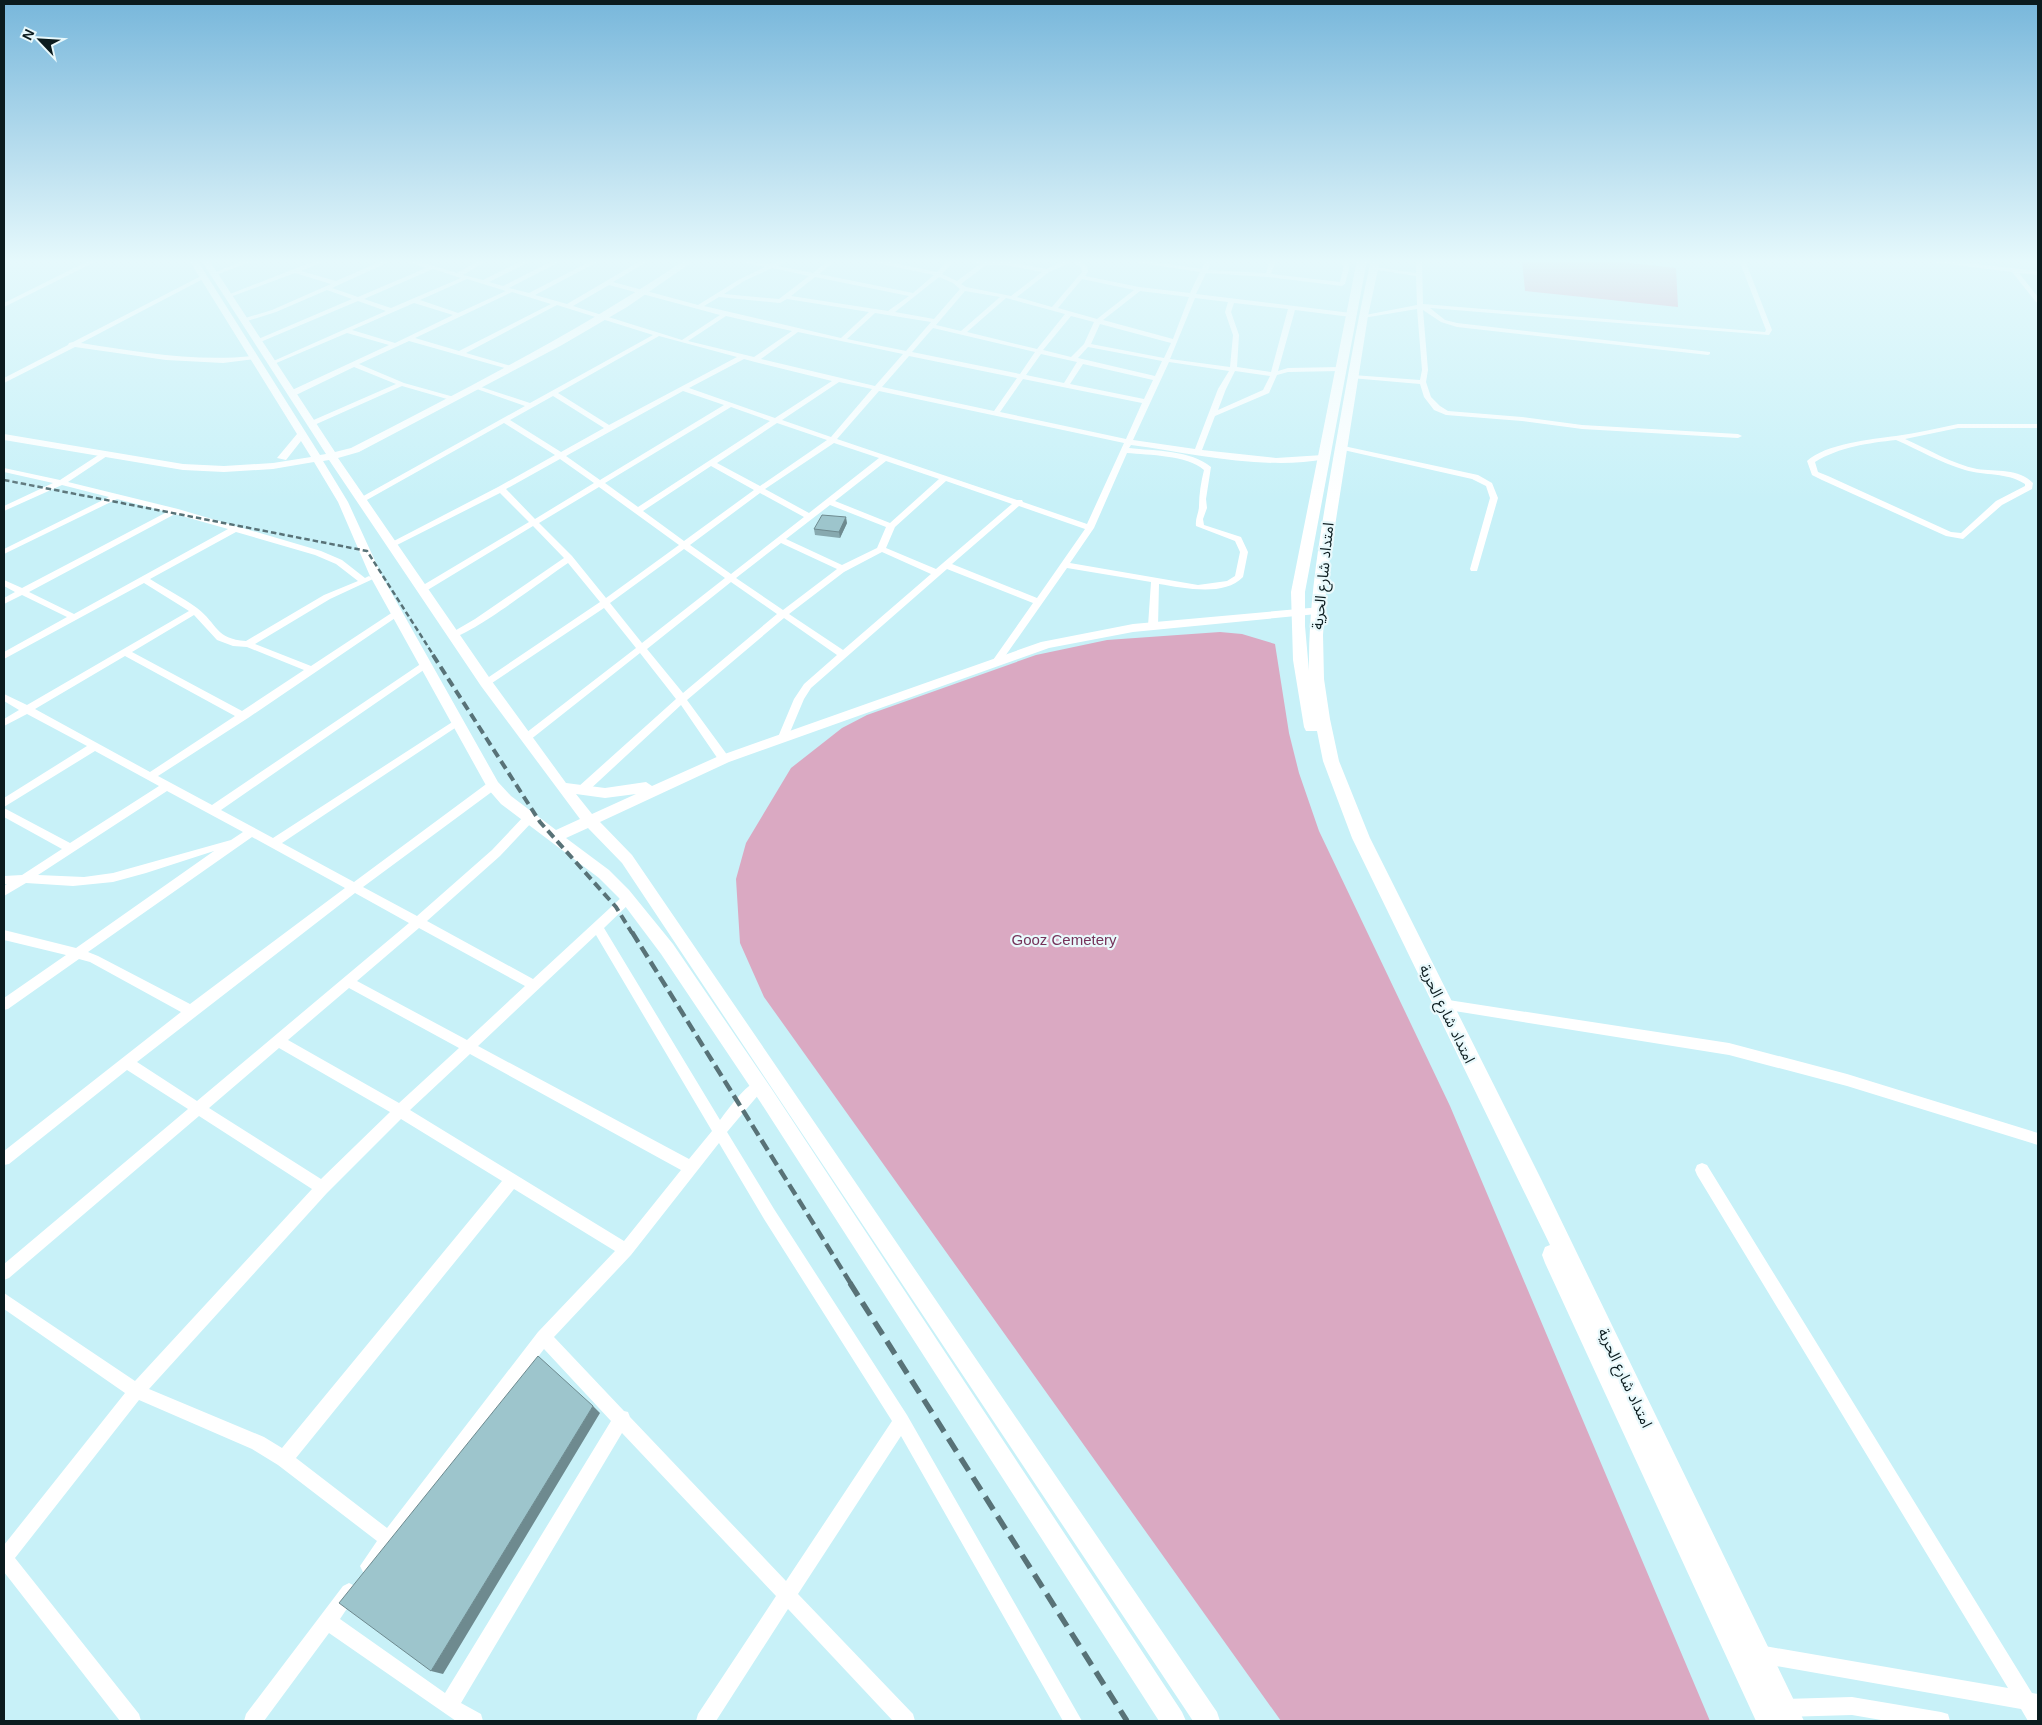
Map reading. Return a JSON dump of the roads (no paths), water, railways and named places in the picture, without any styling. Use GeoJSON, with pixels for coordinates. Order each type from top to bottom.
{"type":"FeatureCollection","features":[{"type":"Feature","properties":{"kind":"main road"},"geometry":{"type":"LineString","coordinates":[[244,340],[253,358],[307,429],[322,453],[343,502],[370,578],[396,614],[493,786],[506,800],[604,874],[627,899],[667,949],[759,1086],[1173,1721]]}},
{"type":"Feature","properties":{"kind":"main road"},"geometry":{"type":"LineString","coordinates":[[257,466],[282,458],[355,450],[561,340]]}},
{"type":"Feature","properties":{"kind":"main road","name":"امتداد شارع الحرية"},"geometry":{"type":"LineString","coordinates":[[1353,340],[1347,373],[1323,457],[1298,592],[1307,610],[1322,719],[1331,761],[1361,838],[1607,1338],[1747,1652]]}},
{"type":"Feature","properties":{"kind":"main road"},"geometry":{"type":"LineString","coordinates":[[258,341],[293,393],[307,429]]}},
{"type":"Feature","properties":{"kind":"main road","name":"امتداد شارع الحرية"},"geometry":{"type":"LineString","coordinates":[[1307,610],[1320,577],[1342,447],[1347,373]]}},
{"type":"Feature","properties":{"kind":"main road"},"geometry":{"type":"LineString","coordinates":[[282,458],[307,429]]}},
{"type":"Feature","properties":{"kind":"main road"},"geometry":{"type":"LineString","coordinates":[[4,437],[212,469],[257,466],[322,453]]}},
{"type":"Feature","properties":{"kind":"main road"},"geometry":{"type":"LineString","coordinates":[[322,453],[362,499],[486,683],[562,787],[589,820],[618,848],[632,867],[1208,1721]]}},
{"type":"Feature","properties":{"kind":"main road"},"geometry":{"type":"LineString","coordinates":[[556,836],[724,759],[998,660],[1074,638],[1153,626],[1247,618],[1307,610],[1304,686],[1321,762],[1352,841],[1409,964],[1524,1191],[1777,1715]]}},
{"type":"Feature","properties":{"kind":"main road"},"geometry":{"type":"LineString","coordinates":[[562,787],[621,792],[679,779]]}},
{"type":"Feature","properties":{"kind":"street"},"geometry":{"type":"LineString","coordinates":[[4,381],[77,340]]}},
{"type":"Feature","properties":{"kind":"street"},"geometry":{"type":"LineString","coordinates":[[272,363],[325,340]]}},
{"type":"Feature","properties":{"kind":"street"},"geometry":{"type":"LineString","coordinates":[[381,340],[396,345]]}},
{"type":"Feature","properties":{"kind":"street"},"geometry":{"type":"LineString","coordinates":[[293,393],[406,340]]}},
{"type":"Feature","properties":{"kind":"street"},"geometry":{"type":"LineString","coordinates":[[415,340],[512,368]]}},
{"type":"Feature","properties":{"kind":"street"},"geometry":{"type":"LineString","coordinates":[[460,353],[484,340]]}},
{"type":"Feature","properties":{"kind":"street"},"geometry":{"type":"LineString","coordinates":[[362,499],[647,340]]}},
{"type":"Feature","properties":{"kind":"street"},"geometry":{"type":"LineString","coordinates":[[677,340],[838,380],[1194,460],[1208,469],[1202,499],[1203,508],[1198,520],[1200,526],[1238,539],[1244,552],[1239,577],[1230,584],[1198,588],[1066,564]]}},
{"type":"Feature","properties":{"kind":"street"},"geometry":{"type":"LineString","coordinates":[[755,360],[782,340]]}},
{"type":"Feature","properties":{"kind":"street"},"geometry":{"type":"LineString","coordinates":[[844,340],[1146,402]]}},
{"type":"Feature","properties":{"kind":"street"},"geometry":{"type":"LineString","coordinates":[[486,683],[605,602],[759,490],[831,441],[918,340]]}},
{"type":"Feature","properties":{"kind":"street"},"geometry":{"type":"LineString","coordinates":[[1000,340],[1157,379]]}},
{"type":"Feature","properties":{"kind":"street"},"geometry":{"type":"LineString","coordinates":[[996,414],[1048,340]]}},
{"type":"Feature","properties":{"kind":"street"},"geometry":{"type":"LineString","coordinates":[[1066,386],[1077,360],[1089,340]]}},
{"type":"Feature","properties":{"kind":"street"},"geometry":{"type":"LineString","coordinates":[[998,660],[1090,528],[1175,342],[1170,340]]}},
{"type":"Feature","properties":{"kind":"street"},"geometry":{"type":"LineString","coordinates":[[1198,451],[1233,369],[1236,340]]}},
{"type":"Feature","properties":{"kind":"street"},"geometry":{"type":"LineString","coordinates":[[1212,415],[1266,392],[1274,374],[1283,340]]}},
{"type":"Feature","properties":{"kind":"street"},"geometry":{"type":"LineString","coordinates":[[1422,340],[1425,370],[1423,382],[1428,397],[1437,408],[1446,413],[1582,427],[1738,436]]}},
{"type":"Feature","properties":{"kind":"street"},"geometry":{"type":"LineString","coordinates":[[1618,340],[1647,347],[1708,353]]}},
{"type":"Feature","properties":{"kind":"street"},"geometry":{"type":"LineString","coordinates":[[1646,340],[1647,347]]}},
{"type":"Feature","properties":{"kind":"street"},"geometry":{"type":"LineString","coordinates":[[71,344],[166,358],[223,361],[253,358]]}},
{"type":"Feature","properties":{"kind":"street"},"geometry":{"type":"LineString","coordinates":[[1087,345],[1166,360],[1274,374],[1288,370],[1347,373],[1423,382]]}},
{"type":"Feature","properties":{"kind":"street"},"geometry":{"type":"LineString","coordinates":[[392,544],[501,489],[609,428],[742,357]]}},
{"type":"Feature","properties":{"kind":"street"},"geometry":{"type":"LineString","coordinates":[[355,365],[402,384],[450,399]]}},
{"type":"Feature","properties":{"kind":"street"},"geometry":{"type":"LineString","coordinates":[[639,510],[713,464],[838,380]]}},
{"type":"Feature","properties":{"kind":"street"},"geometry":{"type":"LineString","coordinates":[[307,429],[402,384]]}},
{"type":"Feature","properties":{"kind":"street"},"geometry":{"type":"LineString","coordinates":[[476,387],[530,405]]}},
{"type":"Feature","properties":{"kind":"street"},"geometry":{"type":"LineString","coordinates":[[684,389],[831,441],[886,457],[1019,502],[1090,528]]}},
{"type":"Feature","properties":{"kind":"street"},"geometry":{"type":"LineString","coordinates":[[554,393],[609,428]]}},
{"type":"Feature","properties":{"kind":"street"},"geometry":{"type":"LineString","coordinates":[[423,589],[535,524],[730,405]]}},
{"type":"Feature","properties":{"kind":"street"},"geometry":{"type":"LineString","coordinates":[[505,420],[560,455],[639,510],[732,579],[842,654]]}},
{"type":"Feature","properties":{"kind":"street"},"geometry":{"type":"LineString","coordinates":[[1897,438],[1968,469],[2020,477],[2030,483],[2030,486],[1999,503],[1966,534],[1958,536],[1815,473],[1812,461],[1819,456],[1861,442],[1897,438],[1958,426],[2038,426]]}},
{"type":"Feature","properties":{"kind":"street"},"geometry":{"type":"LineString","coordinates":[[1127,446],[1198,451],[1232,457],[1276,460],[1323,457]]}},
{"type":"Feature","properties":{"kind":"street"},"geometry":{"type":"LineString","coordinates":[[1342,447],[1475,478],[1489,485],[1494,498],[1474,569]]}},
{"type":"Feature","properties":{"kind":"street"},"geometry":{"type":"LineString","coordinates":[[4,509],[62,482],[106,454]]}},
{"type":"Feature","properties":{"kind":"street"},"geometry":{"type":"LineString","coordinates":[[526,738],[831,502],[886,457]]}},
{"type":"Feature","properties":{"kind":"street"},"geometry":{"type":"LineString","coordinates":[[713,464],[811,517]]}},
{"type":"Feature","properties":{"kind":"street"},"geometry":{"type":"LineString","coordinates":[[4,470],[62,482],[175,511],[318,553],[370,578]]}},
{"type":"Feature","properties":{"kind":"street"},"geometry":{"type":"LineString","coordinates":[[582,790],[681,698],[784,614],[843,569],[881,550],[891,526],[945,478]]}},
{"type":"Feature","properties":{"kind":"street"},"geometry":{"type":"LineString","coordinates":[[501,489],[569,558],[681,698],[724,759]]}},
{"type":"Feature","properties":{"kind":"street"},"geometry":{"type":"LineString","coordinates":[[4,552],[116,496]]}},
{"type":"Feature","properties":{"kind":"street"},"geometry":{"type":"LineString","coordinates":[[831,502],[891,526]]}},
{"type":"Feature","properties":{"kind":"street"},"geometry":{"type":"LineString","coordinates":[[783,737],[799,699],[807,686],[1019,502]]}},
{"type":"Feature","properties":{"kind":"street"},"geometry":{"type":"LineString","coordinates":[[4,601],[175,511]]}},
{"type":"Feature","properties":{"kind":"street"},"geometry":{"type":"LineString","coordinates":[[4,656],[234,529]]}},
{"type":"Feature","properties":{"kind":"street"},"geometry":{"type":"LineString","coordinates":[[782,540],[843,569]]}},
{"type":"Feature","properties":{"kind":"street"},"geometry":{"type":"LineString","coordinates":[[881,550],[937,573]]}},
{"type":"Feature","properties":{"kind":"street"},"geometry":{"type":"LineString","coordinates":[[454,635],[478,621],[569,558]]}},
{"type":"Feature","properties":{"kind":"street"},"geometry":{"type":"LineString","coordinates":[[946,565],[1039,602]]}},
{"type":"Feature","properties":{"kind":"street"},"geometry":{"type":"LineString","coordinates":[[248,644],[327,597],[370,578]]}},
{"type":"Feature","properties":{"kind":"street"},"geometry":{"type":"LineString","coordinates":[[144,580],[195,610],[220,638],[233,643],[248,644],[312,670]]}},
{"type":"Feature","properties":{"kind":"street"},"geometry":{"type":"LineString","coordinates":[[1153,626],[1155,580]]}},
{"type":"Feature","properties":{"kind":"street"},"geometry":{"type":"LineString","coordinates":[[4,583],[74,617]]}},
{"type":"Feature","properties":{"kind":"street"},"geometry":{"type":"LineString","coordinates":[[4,723],[195,610]]}},
{"type":"Feature","properties":{"kind":"street"},"geometry":{"type":"LineString","coordinates":[[151,776],[396,614]]}},
{"type":"Feature","properties":{"kind":"street"},"geometry":{"type":"LineString","coordinates":[[126,652],[244,716]]}},
{"type":"Feature","properties":{"kind":"street"},"geometry":{"type":"LineString","coordinates":[[210,811],[426,665]]}},
{"type":"Feature","properties":{"kind":"street"},"geometry":{"type":"LineString","coordinates":[[4,697],[168,785],[210,811],[534,985]]}},
{"type":"Feature","properties":{"kind":"street"},"geometry":{"type":"LineString","coordinates":[[272,844],[457,722]]}},
{"type":"Feature","properties":{"kind":"street"},"geometry":{"type":"LineString","coordinates":[[4,802],[95,746]]}},
{"type":"Feature","properties":{"kind":"street"},"geometry":{"type":"LineString","coordinates":[[4,892],[168,785]]}},
{"type":"Feature","properties":{"kind":"street"},"geometry":{"type":"LineString","coordinates":[[4,1160],[191,1011],[450,815],[493,786]]}},
{"type":"Feature","properties":{"kind":"street"},"geometry":{"type":"LineString","coordinates":[[4,812],[71,849]]}},
{"type":"Feature","properties":{"kind":"street"},"geometry":{"type":"LineString","coordinates":[[4,1273],[349,982],[496,853],[529,818]]}},
{"type":"Feature","properties":{"kind":"street"},"geometry":{"type":"LineString","coordinates":[[4,1005],[250,832]]}},
{"type":"Feature","properties":{"kind":"street"},"geometry":{"type":"LineString","coordinates":[[4,880],[25,878],[67,882],[94,881],[238,841]]}},
{"type":"Feature","properties":{"kind":"street"},"geometry":{"type":"LineString","coordinates":[[132,1721],[4,1558],[136,1391],[322,1188],[400,1111],[627,899]]}},
{"type":"Feature","properties":{"kind":"street"},"geometry":{"type":"LineString","coordinates":[[596,927],[719,1132],[901,1421],[1073,1721]]}},
{"type":"Feature","properties":{"kind":"street"},"geometry":{"type":"LineString","coordinates":[[4,935],[94,959],[191,1011]]}},
{"type":"Feature","properties":{"kind":"street"},"geometry":{"type":"LineString","coordinates":[[349,982],[691,1168]]}},
{"type":"Feature","properties":{"kind":"street"},"geometry":{"type":"LineString","coordinates":[[1442,1004],[1729,1049],[1847,1080],[2038,1140]]}},
{"type":"Feature","properties":{"kind":"street"},"geometry":{"type":"LineString","coordinates":[[278,1041],[400,1111],[626,1250]]}},
{"type":"Feature","properties":{"kind":"street"},"geometry":{"type":"LineString","coordinates":[[126,1062],[322,1188]]}},
{"type":"Feature","properties":{"kind":"street"},"geometry":{"type":"LineString","coordinates":[[253,1721],[543,1337],[626,1250],[740,1105],[759,1086]]}},
{"type":"Feature","properties":{"kind":"street"},"geometry":{"type":"LineString","coordinates":[[1702,1170],[2032,1703],[2038,1720]]}},
{"type":"Feature","properties":{"kind":"street"},"geometry":{"type":"LineString","coordinates":[[284,1459],[512,1180]]}},
{"type":"Feature","properties":{"kind":"street"},"geometry":{"type":"LineString","coordinates":[[4,1300],[136,1391],[258,1443],[284,1459],[389,1540]]}},
{"type":"Feature","properties":{"kind":"street"},"geometry":{"type":"LineString","coordinates":[[543,1337],[622,1418],[906,1721]]}},
{"type":"Feature","properties":{"kind":"street"},"geometry":{"type":"LineString","coordinates":[[448,1706],[622,1418]]}},
{"type":"Feature","properties":{"kind":"street"},"geometry":{"type":"LineString","coordinates":[[705,1721],[901,1421]]}},
{"type":"Feature","properties":{"kind":"street"},"geometry":{"type":"LineString","coordinates":[[327,1621],[448,1706],[474,1721]]}},
{"type":"Feature","properties":{"kind":"street"},"geometry":{"type":"LineString","coordinates":[[1747,1652],[2032,1703]]}},
{"type":"Feature","properties":{"kind":"street"},"geometry":{"type":"LineString","coordinates":[[1777,1715],[1852,1706],[1941,1721]]}},
{"type":"Feature","properties":{"kind":"railway"},"geometry":{"type":"LineString","coordinates":[[4,480],[367,551],[434,656]]}},
{"type":"Feature","properties":{"kind":"railway"},"geometry":{"type":"LineString","coordinates":[[433,655],[540,822],[616,907],[632,933]]}},
{"type":"Feature","properties":{"kind":"railway"},"geometry":{"type":"LineString","coordinates":[[632,932],[851,1284]]}},
{"type":"Feature","properties":{"kind":"railway"},"geometry":{"type":"LineString","coordinates":[[850,1283],[1127,1721]]}},
{"type":"Feature","properties":{"kind":"park label","name":"Gooz Cemetery"},"geometry":{"type":"Point","coordinates":[1064,940]}}]}
